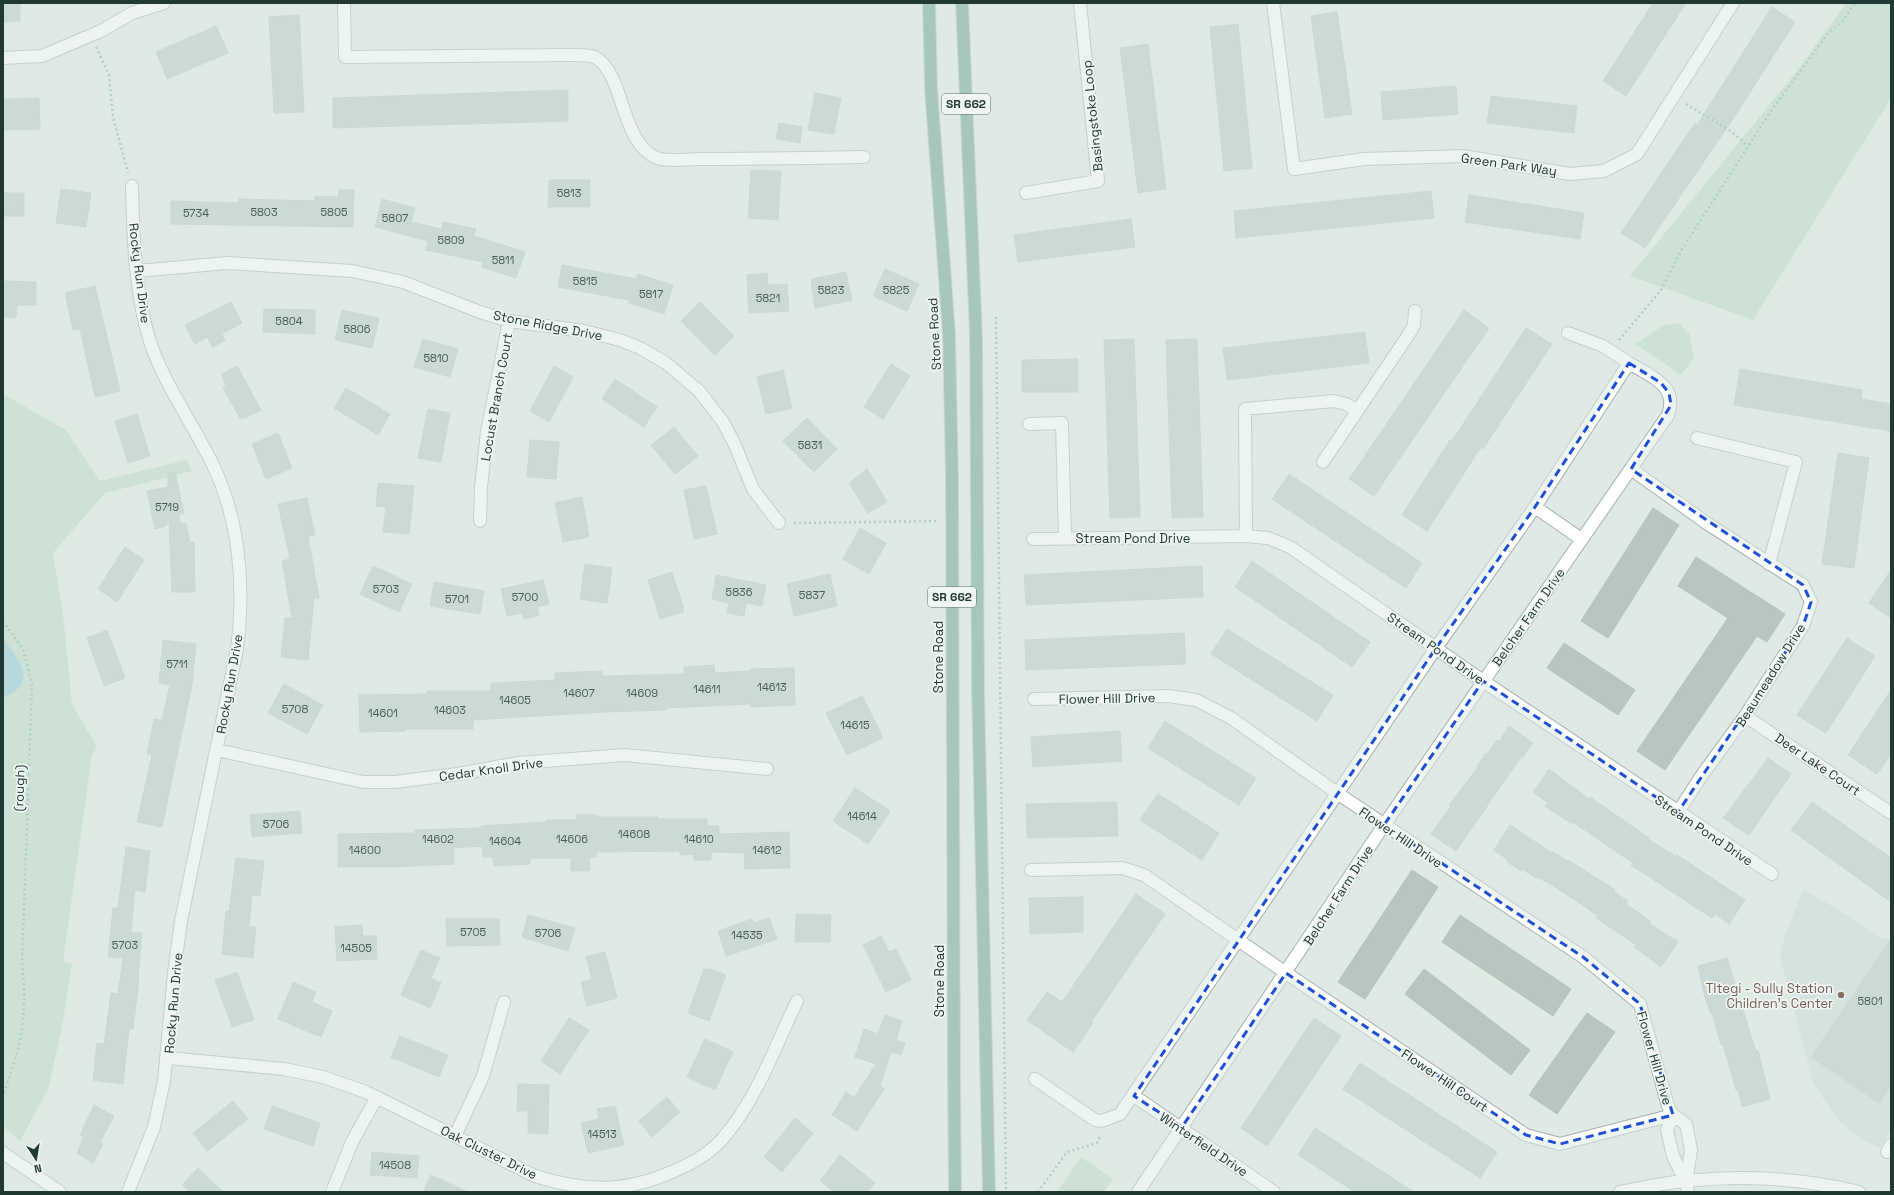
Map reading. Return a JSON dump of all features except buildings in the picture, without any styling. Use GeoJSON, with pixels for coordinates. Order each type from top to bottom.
{"type":"FeatureCollection","features":[{"type":"Feature","properties":{"kind":"main road","name":"Stone Road"},"geometry":{"type":"LineString","coordinates":[[929,3],[931,89],[949,334],[952,520],[954,1070],[956,1192]]}},
{"type":"Feature","properties":{"kind":"main road","name":"SR 662"},"geometry":{"type":"LineString","coordinates":[[962,3],[976,336],[978,692],[989,1192]]}},
{"type":"Feature","properties":{"kind":"street"},"geometry":{"type":"LineString","coordinates":[[3,58],[42,56],[90,35],[132,8],[164,3]]}},
{"type":"Feature","properties":{"kind":"street"},"geometry":{"type":"LineString","coordinates":[[344,3],[345,57],[593,56],[602,63],[612,78],[623,111],[641,146],[658,159],[864,157]]}},
{"type":"Feature","properties":{"kind":"street","name":"Basingstoke Loop"},"geometry":{"type":"LineString","coordinates":[[1026,193],[1098,181],[1080,3]]}},
{"type":"Feature","properties":{"kind":"street","name":"Green Park Way"},"geometry":{"type":"LineString","coordinates":[[1273,3],[1294,169],[1364,159],[1463,156],[1570,174],[1604,171],[1637,154],[1733,3]]}},
{"type":"Feature","properties":{"kind":"street","name":"Rocky Run Drive"},"geometry":{"type":"LineString","coordinates":[[128,1192],[154,1127],[168,1058],[174,973],[181,921],[195,848],[217,750],[237,649],[241,620],[240,575],[236,541],[229,510],[212,463],[173,394],[153,350],[142,315],[133,231],[132,186]]}},
{"type":"Feature","properties":{"kind":"street","name":"Stone Ridge Drive"},"geometry":{"type":"LineString","coordinates":[[138,271],[227,263],[352,270],[403,282],[480,312],[510,321],[602,335],[640,348],[666,363],[699,392],[723,422],[734,443],[753,489],[779,523]]}},
{"type":"Feature","properties":{"kind":"street"},"geometry":{"type":"LineString","coordinates":[[1323,462],[1356,410],[1409,334],[1414,325],[1415,311]]}},
{"type":"Feature","properties":{"kind":"street","name":"Locust Branch Court"},"geometry":{"type":"LineString","coordinates":[[480,521],[481,487],[487,432],[510,321]]}},
{"type":"Feature","properties":{"kind":"street","name":"Belcher Farm Drive"},"geometry":{"type":"LineString","coordinates":[[1138,1192],[1286,974],[1384,825],[1668,414],[1671,404],[1669,393],[1662,383],[1610,350],[1568,333]]}},
{"type":"Feature","properties":{"kind":"street"},"geometry":{"type":"LineString","coordinates":[[1035,1079],[1088,1116],[1102,1121],[1120,1114],[1134,1096],[1436,648],[1535,507],[1629,363]]}},
{"type":"Feature","properties":{"kind":"street"},"geometry":{"type":"LineString","coordinates":[[1246,536],[1244,409],[1334,401],[1346,404],[1356,410]]}},
{"type":"Feature","properties":{"kind":"street","name":"Stream Pond Drive"},"geometry":{"type":"LineString","coordinates":[[1029,424],[1062,423],[1065,538]]}},
{"type":"Feature","properties":{"kind":"street"},"geometry":{"type":"LineString","coordinates":[[1697,438],[1796,462],[1768,564]]}},
{"type":"Feature","properties":{"kind":"street","name":"Beaumeadow Drive"},"geometry":{"type":"LineString","coordinates":[[1631,469],[1708,524],[1768,564],[1803,585],[1811,602],[1803,626],[1745,716],[1702,775],[1678,812]]}},
{"type":"Feature","properties":{"kind":"street"},"geometry":{"type":"LineString","coordinates":[[1535,507],[1581,540]]}},
{"type":"Feature","properties":{"kind":"street","name":"Stream Pond Drive"},"geometry":{"type":"LineString","coordinates":[[1033,539],[1246,536],[1268,538],[1290,547],[1483,681],[1772,874]]}},
{"type":"Feature","properties":{"kind":"street","name":"Flower Hill Drive"},"geometry":{"type":"LineString","coordinates":[[1034,700],[1168,696],[1196,700],[1231,718],[1384,825],[1583,957],[1640,1004],[1668,1106],[1673,1115],[1686,1124],[1691,1150],[1687,1187]]}},
{"type":"Feature","properties":{"kind":"street","name":"Deer Lake Court"},"geometry":{"type":"LineString","coordinates":[[1745,716],[1891,813]]}},
{"type":"Feature","properties":{"kind":"street","name":"Cedar Knoll Drive"},"geometry":{"type":"LineString","coordinates":[[217,750],[363,782],[394,782],[458,774],[518,762],[625,755],[767,769]]}},
{"type":"Feature","properties":{"kind":"street","name":"Flower Hill Court"},"geometry":{"type":"LineString","coordinates":[[1031,870],[1122,868],[1144,875],[1286,974],[1526,1135],[1560,1144],[1673,1115]]}},
{"type":"Feature","properties":{"kind":"street","name":"Oak Cluster Drive"},"geometry":{"type":"LineString","coordinates":[[168,1058],[284,1069],[323,1077],[377,1097],[535,1176],[562,1185],[606,1189],[656,1180],[699,1159],[714,1148],[724,1137],[754,1092],[797,1001]]}},
{"type":"Feature","properties":{"kind":"street"},"geometry":{"type":"LineString","coordinates":[[455,1136],[483,1076],[504,1002]]}},
{"type":"Feature","properties":{"kind":"street","name":"Winterfield Drive"},"geometry":{"type":"LineString","coordinates":[[1134,1096],[1182,1127],[1274,1192]]}},
{"type":"Feature","properties":{"kind":"street"},"geometry":{"type":"LineString","coordinates":[[332,1192],[352,1142],[377,1097]]}},
{"type":"Feature","properties":{"kind":"street","name":"Flower Hill Drive"},"geometry":{"type":"LineString","coordinates":[[1673,1115],[1667,1130],[1672,1156],[1687,1187]]}},
{"type":"Feature","properties":{"kind":"street"},"geometry":{"type":"LineString","coordinates":[[3,1153],[60,1192]]}},
{"type":"Feature","properties":{"kind":"street"},"geometry":{"type":"LineString","coordinates":[[1620,1192],[1643,1187],[1687,1187],[1715,1177],[1776,1178],[1831,1185],[1859,1192]]}},
{"type":"Feature","properties":{"kind":"path"},"geometry":{"type":"LineString","coordinates":[[1610,350],[1660,290],[1682,249],[1769,114],[1830,32],[1842,22],[1851,11],[1855,3]]}},
{"type":"Feature","properties":{"kind":"path"},"geometry":{"type":"LineString","coordinates":[[90,35],[109,74],[113,117],[132,186]]}},
{"type":"Feature","properties":{"kind":"path"},"geometry":{"type":"LineString","coordinates":[[1673,96],[1731,131],[1748,146]]}},
{"type":"Feature","properties":{"kind":"path"},"geometry":{"type":"LineString","coordinates":[[996,317],[1006,1192]]}},
{"type":"Feature","properties":{"kind":"path"},"geometry":{"type":"LineString","coordinates":[[779,523],[952,520]]}},
{"type":"Feature","properties":{"kind":"path","name":"(rough)"},"geometry":{"type":"LineString","coordinates":[[3,621],[23,649],[32,685],[22,963],[24,1004],[20,1036],[13,1068],[3,1095]]}},
{"type":"Feature","properties":{"kind":"path"},"geometry":{"type":"LineString","coordinates":[[1038,1192],[1067,1152],[1097,1143],[1100,1136],[1102,1121]]}},
{"type":"Feature","properties":{"kind":"highlighted area"},"geometry":{"type":"Polygon","coordinates":[[[1629,363],[1661,383],[1669,393],[1671,405],[1631,469],[1803,585],[1811,602],[1803,626],[1678,812],[1483,681],[1384,825],[1583,957],[1640,1004],[1673,1115],[1560,1144],[1526,1135],[1286,973],[1182,1127],[1134,1096],[1436,648],[1535,507],[1629,363]]]}},
{"type":"Feature","properties":{"kind":"shaded area","name":"Tltegi - Sully Station Children's Center"},"geometry":{"type":"Polygon","coordinates":[[[1803,889],[1883,939],[1891,940],[1891,1129],[1880,1148],[1863,1140],[1838,1120],[1813,1083],[1780,955],[1785,935],[1803,889]]]}},
{"type":"Feature","properties":{"kind":"green space"},"geometry":{"type":"Polygon","coordinates":[[[1846,3],[1891,3],[1891,98],[1753,320],[1630,276],[1797,71],[1846,3]]]}},
{"type":"Feature","properties":{"kind":"green space"},"geometry":{"type":"Polygon","coordinates":[[[1679,323],[1690,335],[1694,358],[1681,375],[1636,344],[1664,325],[1679,323]]]}},
{"type":"Feature","properties":{"kind":"green space"},"geometry":{"type":"Polygon","coordinates":[[[3,394],[66,430],[100,481],[187,460],[192,471],[105,493],[53,553],[63,615],[72,704],[97,747],[92,755],[63,962],[72,964],[61,1033],[48,1089],[20,1141],[3,1126],[3,394]]]}},
{"type":"Feature","properties":{"kind":"green space"},"geometry":{"type":"Polygon","coordinates":[[[1081,1157],[1113,1179],[1104,1192],[1057,1192],[1081,1157]]]}},
{"type":"Feature","properties":{"kind":"water"},"geometry":{"type":"Polygon","coordinates":[[[3,639],[20,663],[23,671],[23,678],[21,685],[14,692],[3,698],[3,639]]]}},
{"type":"Feature","properties":{"kind":"place","name":"Tltegi - Sully Station Children's Center"},"geometry":{"type":"Point","coordinates":[1841,995]}}]}
